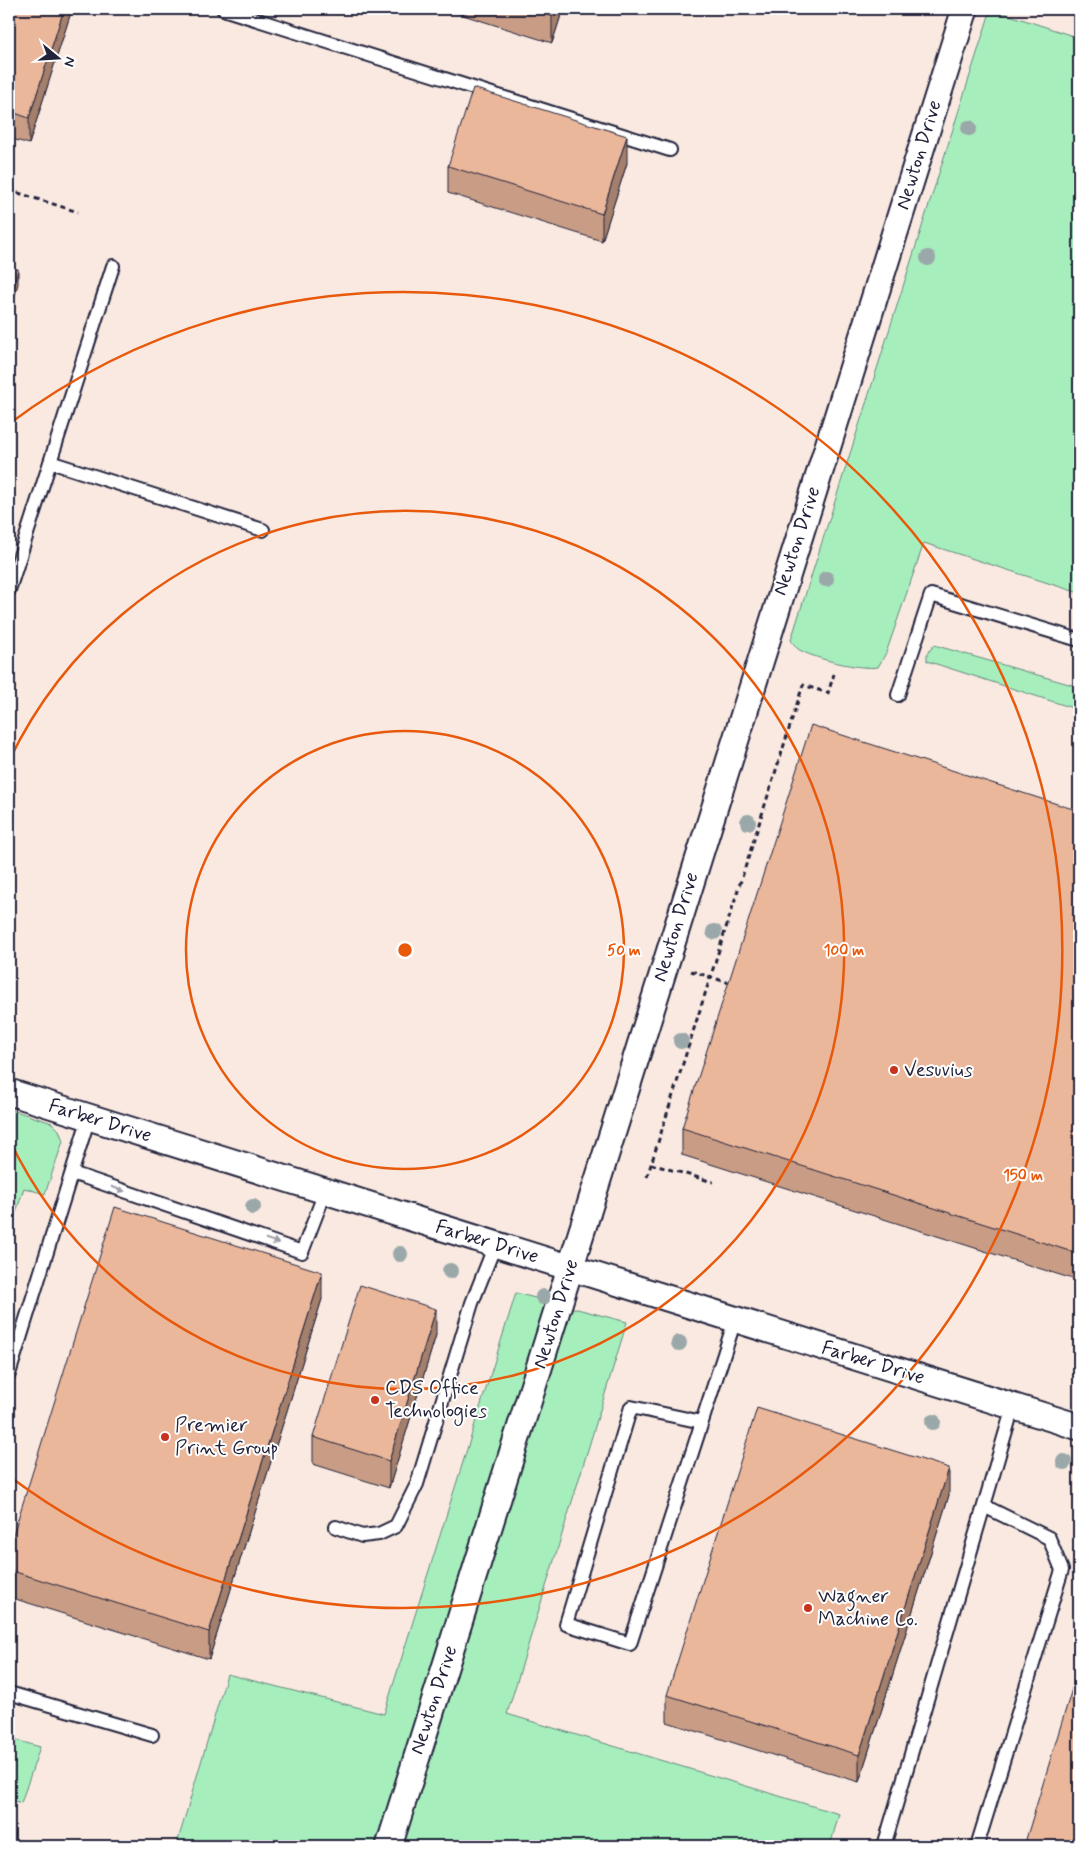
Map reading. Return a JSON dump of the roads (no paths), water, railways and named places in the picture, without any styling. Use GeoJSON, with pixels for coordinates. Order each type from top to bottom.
{"type":"FeatureCollection","features":[{"type":"Feature","properties":{"kind":"street","name":"Newton Drive"},"geometry":{"type":"LineString","coordinates":[[389,1846],[664,963],[965,9]]}},
{"type":"Feature","properties":{"kind":"street","name":"Farber Drive"},"geometry":{"type":"LineString","coordinates":[[9,1092],[1079,1428]]}},
{"type":"Feature","properties":{"kind":"lane"},"geometry":{"type":"LineString","coordinates":[[223,9],[670,150]]}},
{"type":"Feature","properties":{"kind":"lane"},"geometry":{"type":"LineString","coordinates":[[9,590],[12,572],[50,462],[113,266]]}},
{"type":"Feature","properties":{"kind":"lane"},"geometry":{"type":"LineString","coordinates":[[50,462],[263,530]]}},
{"type":"Feature","properties":{"kind":"lane"},"geometry":{"type":"LineString","coordinates":[[898,695],[931,595],[1079,640]]}},
{"type":"Feature","properties":{"kind":"lane"},"geometry":{"type":"LineString","coordinates":[[9,1374],[89,1117]]}},
{"type":"Feature","properties":{"kind":"lane"},"geometry":{"type":"LineString","coordinates":[[72,1173],[302,1252],[325,1192]]}},
{"type":"Feature","properties":{"kind":"lane"},"geometry":{"type":"LineString","coordinates":[[336,1527],[362,1536],[379,1534],[396,1526],[417,1484],[472,1304],[495,1245]]}},
{"type":"Feature","properties":{"kind":"lane"},"geometry":{"type":"LineString","coordinates":[[702,1422],[631,1407],[566,1624],[630,1644],[702,1422],[735,1320]]}},
{"type":"Feature","properties":{"kind":"lane"},"geometry":{"type":"LineString","coordinates":[[884,1846],[1013,1407]]}},
{"type":"Feature","properties":{"kind":"lane"},"geometry":{"type":"LineString","coordinates":[[977,1846],[1062,1570],[1049,1538],[984,1506]]}},
{"type":"Feature","properties":{"kind":"lane"},"geometry":{"type":"LineString","coordinates":[[9,1693],[152,1735]]}},
{"type":"Feature","properties":{"kind":"place","name":"Vesuvius"},"geometry":{"type":"Point","coordinates":[894,1070]}},
{"type":"Feature","properties":{"kind":"place","name":"CDS Office Technologies"},"geometry":{"type":"Point","coordinates":[375,1400]}},
{"type":"Feature","properties":{"kind":"place","name":"Premier Print Group"},"geometry":{"type":"Point","coordinates":[165,1437]}},
{"type":"Feature","properties":{"kind":"place","name":"Wagner Machine Co."},"geometry":{"type":"Point","coordinates":[808,1608]}}]}
